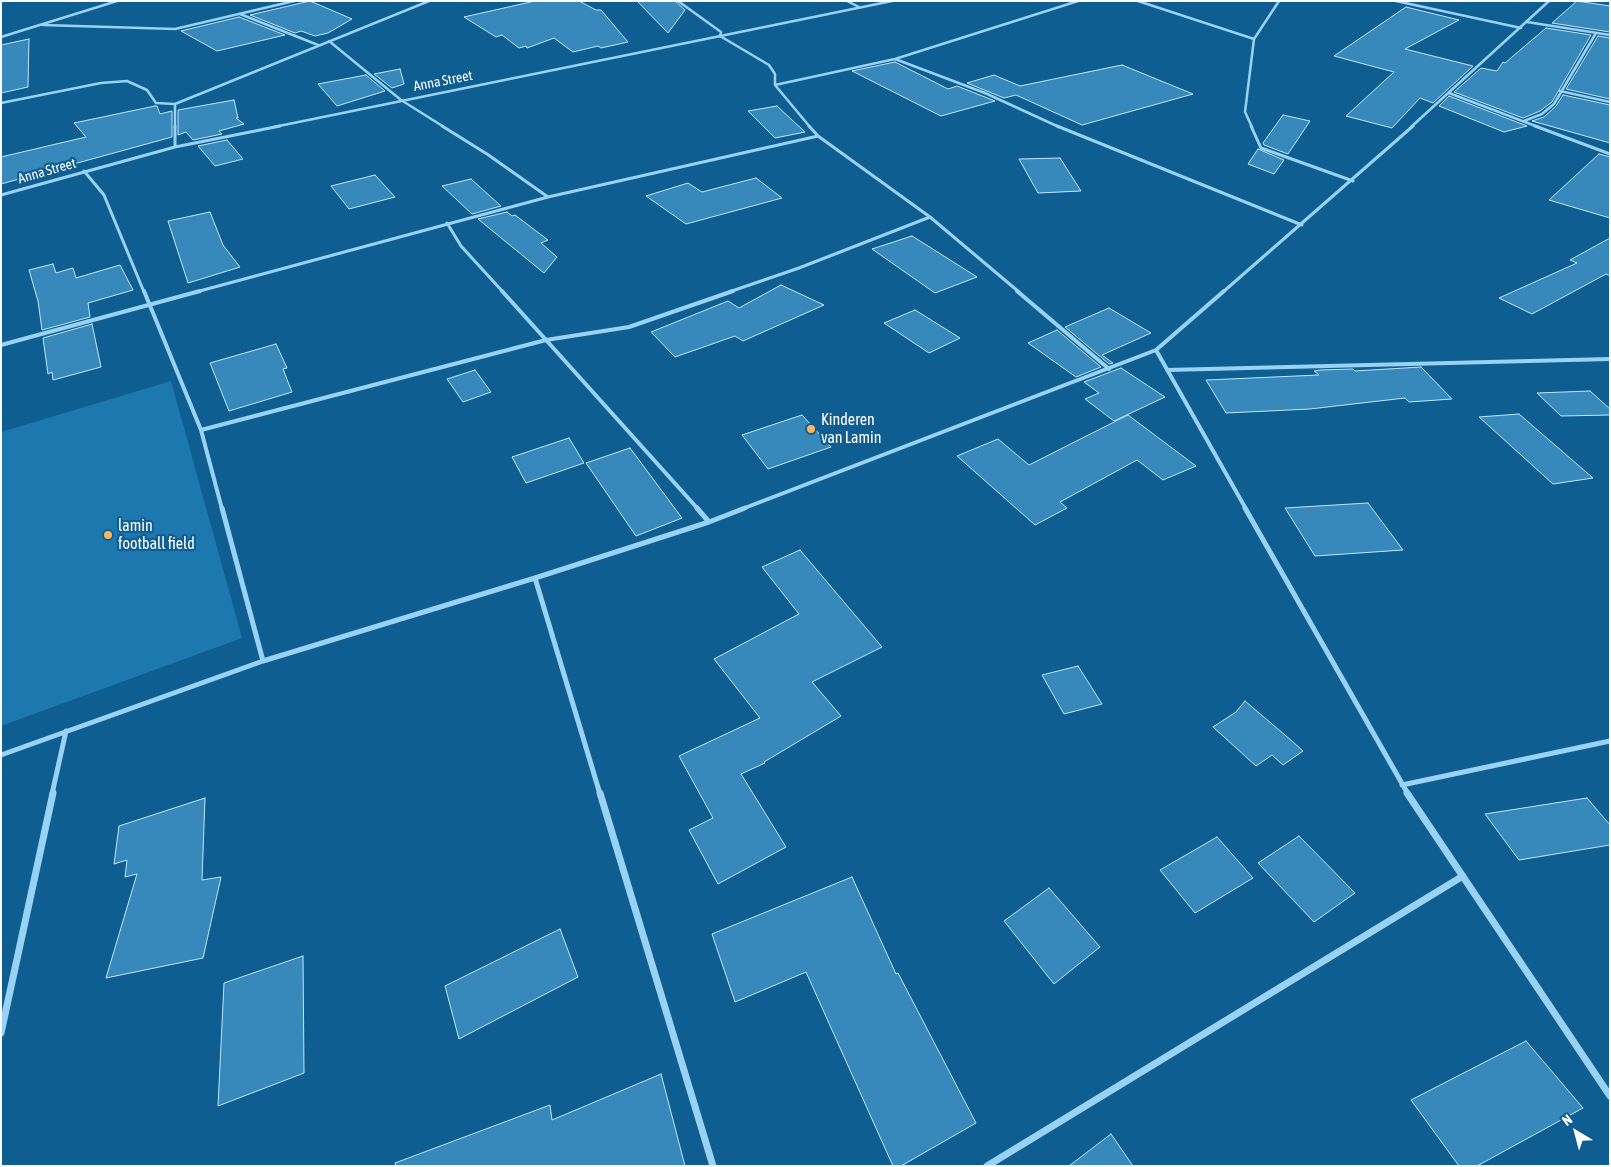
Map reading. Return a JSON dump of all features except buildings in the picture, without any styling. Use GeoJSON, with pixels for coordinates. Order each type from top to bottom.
{"type":"FeatureCollection","features":[{"type":"Feature","properties":{"kind":"street"},"geometry":{"type":"LineString","coordinates":[[1,37],[117,1]]}},
{"type":"Feature","properties":{"kind":"street"},"geometry":{"type":"LineString","coordinates":[[43,25],[175,29],[294,1]]}},
{"type":"Feature","properties":{"kind":"street"},"geometry":{"type":"LineString","coordinates":[[1,103],[101,83],[127,81],[147,90],[156,103],[175,104],[429,1]]}},
{"type":"Feature","properties":{"kind":"street"},"geometry":{"type":"LineString","coordinates":[[678,1],[721,32],[720,36],[769,65],[775,74],[774,85],[818,136],[930,218],[1109,369]]}},
{"type":"Feature","properties":{"kind":"street"},"geometry":{"type":"LineString","coordinates":[[847,1],[859,7]]}},
{"type":"Feature","properties":{"kind":"street","name":"Anna Street"},"geometry":{"type":"LineString","coordinates":[[1,195],[84,171],[175,148],[401,100],[892,1]]}},
{"type":"Feature","properties":{"kind":"street"},"geometry":{"type":"LineString","coordinates":[[774,85],[895,59],[1078,1]]}},
{"type":"Feature","properties":{"kind":"street"},"geometry":{"type":"LineString","coordinates":[[1138,1],[1254,39]]}},
{"type":"Feature","properties":{"kind":"street"},"geometry":{"type":"LineString","coordinates":[[1279,1],[1254,39],[1245,112],[1261,148],[1353,181]]}},
{"type":"Feature","properties":{"kind":"street"},"geometry":{"type":"LineString","coordinates":[[1396,1],[1521,28]]}},
{"type":"Feature","properties":{"kind":"street"},"geometry":{"type":"LineString","coordinates":[[1,755],[262,661],[535,578],[709,522],[1156,350],[1353,181],[1549,1]]}},
{"type":"Feature","properties":{"kind":"street"},"geometry":{"type":"LineString","coordinates":[[240,14],[319,46]]}},
{"type":"Feature","properties":{"kind":"street"},"geometry":{"type":"LineString","coordinates":[[1527,22],[1610,35]]}},
{"type":"Feature","properties":{"kind":"street"},"geometry":{"type":"LineString","coordinates":[[1524,121],[1542,114],[1554,104],[1596,33]]}},
{"type":"Feature","properties":{"kind":"street"},"geometry":{"type":"LineString","coordinates":[[329,41],[401,100],[487,154],[548,197]]}},
{"type":"Feature","properties":{"kind":"street"},"geometry":{"type":"LineString","coordinates":[[895,59],[985,93],[1084,138],[1302,225]]}},
{"type":"Feature","properties":{"kind":"street"},"geometry":{"type":"LineString","coordinates":[[1560,91],[1610,102]]}},
{"type":"Feature","properties":{"kind":"street"},"geometry":{"type":"LineString","coordinates":[[1449,93],[1610,154]]}},
{"type":"Feature","properties":{"kind":"street"},"geometry":{"type":"LineString","coordinates":[[175,104],[175,148]]}},
{"type":"Feature","properties":{"kind":"street"},"geometry":{"type":"LineString","coordinates":[[1,345],[548,197],[818,136]]}},
{"type":"Feature","properties":{"kind":"street"},"geometry":{"type":"LineString","coordinates":[[84,171],[104,195],[201,430],[262,661]]}},
{"type":"Feature","properties":{"kind":"street"},"geometry":{"type":"LineString","coordinates":[[201,430],[379,386],[546,340],[629,327],[799,268],[930,218]]}},
{"type":"Feature","properties":{"kind":"street"},"geometry":{"type":"LineString","coordinates":[[447,224],[461,246],[709,522]]}},
{"type":"Feature","properties":{"kind":"street"},"geometry":{"type":"LineString","coordinates":[[1156,350],[1402,785],[1610,1096]]}},
{"type":"Feature","properties":{"kind":"street"},"geometry":{"type":"LineString","coordinates":[[1603,359],[1610,364]]}},
{"type":"Feature","properties":{"kind":"street"},"geometry":{"type":"LineString","coordinates":[[1167,370],[1610,359]]}},
{"type":"Feature","properties":{"kind":"street"},"geometry":{"type":"LineString","coordinates":[[535,578],[713,1166]]}},
{"type":"Feature","properties":{"kind":"street"},"geometry":{"type":"LineString","coordinates":[[1,1033],[66,732]]}},
{"type":"Feature","properties":{"kind":"street"},"geometry":{"type":"LineString","coordinates":[[1402,785],[1610,741]]}},
{"type":"Feature","properties":{"kind":"street"},"geometry":{"type":"LineString","coordinates":[[987,1166],[1463,876]]}},
{"type":"Feature","properties":{"kind":"shaded area","name":"lamin football field"},"geometry":{"type":"Polygon","coordinates":[[[171,381],[242,638],[1,726],[1,432],[171,381]]]}},
{"type":"Feature","properties":{"kind":"place","name":"Kinderen van Lamin"},"geometry":{"type":"Point","coordinates":[811,429]}},
{"type":"Feature","properties":{"kind":"place","name":"lamin football field"},"geometry":{"type":"Point","coordinates":[108,535]}}]}
